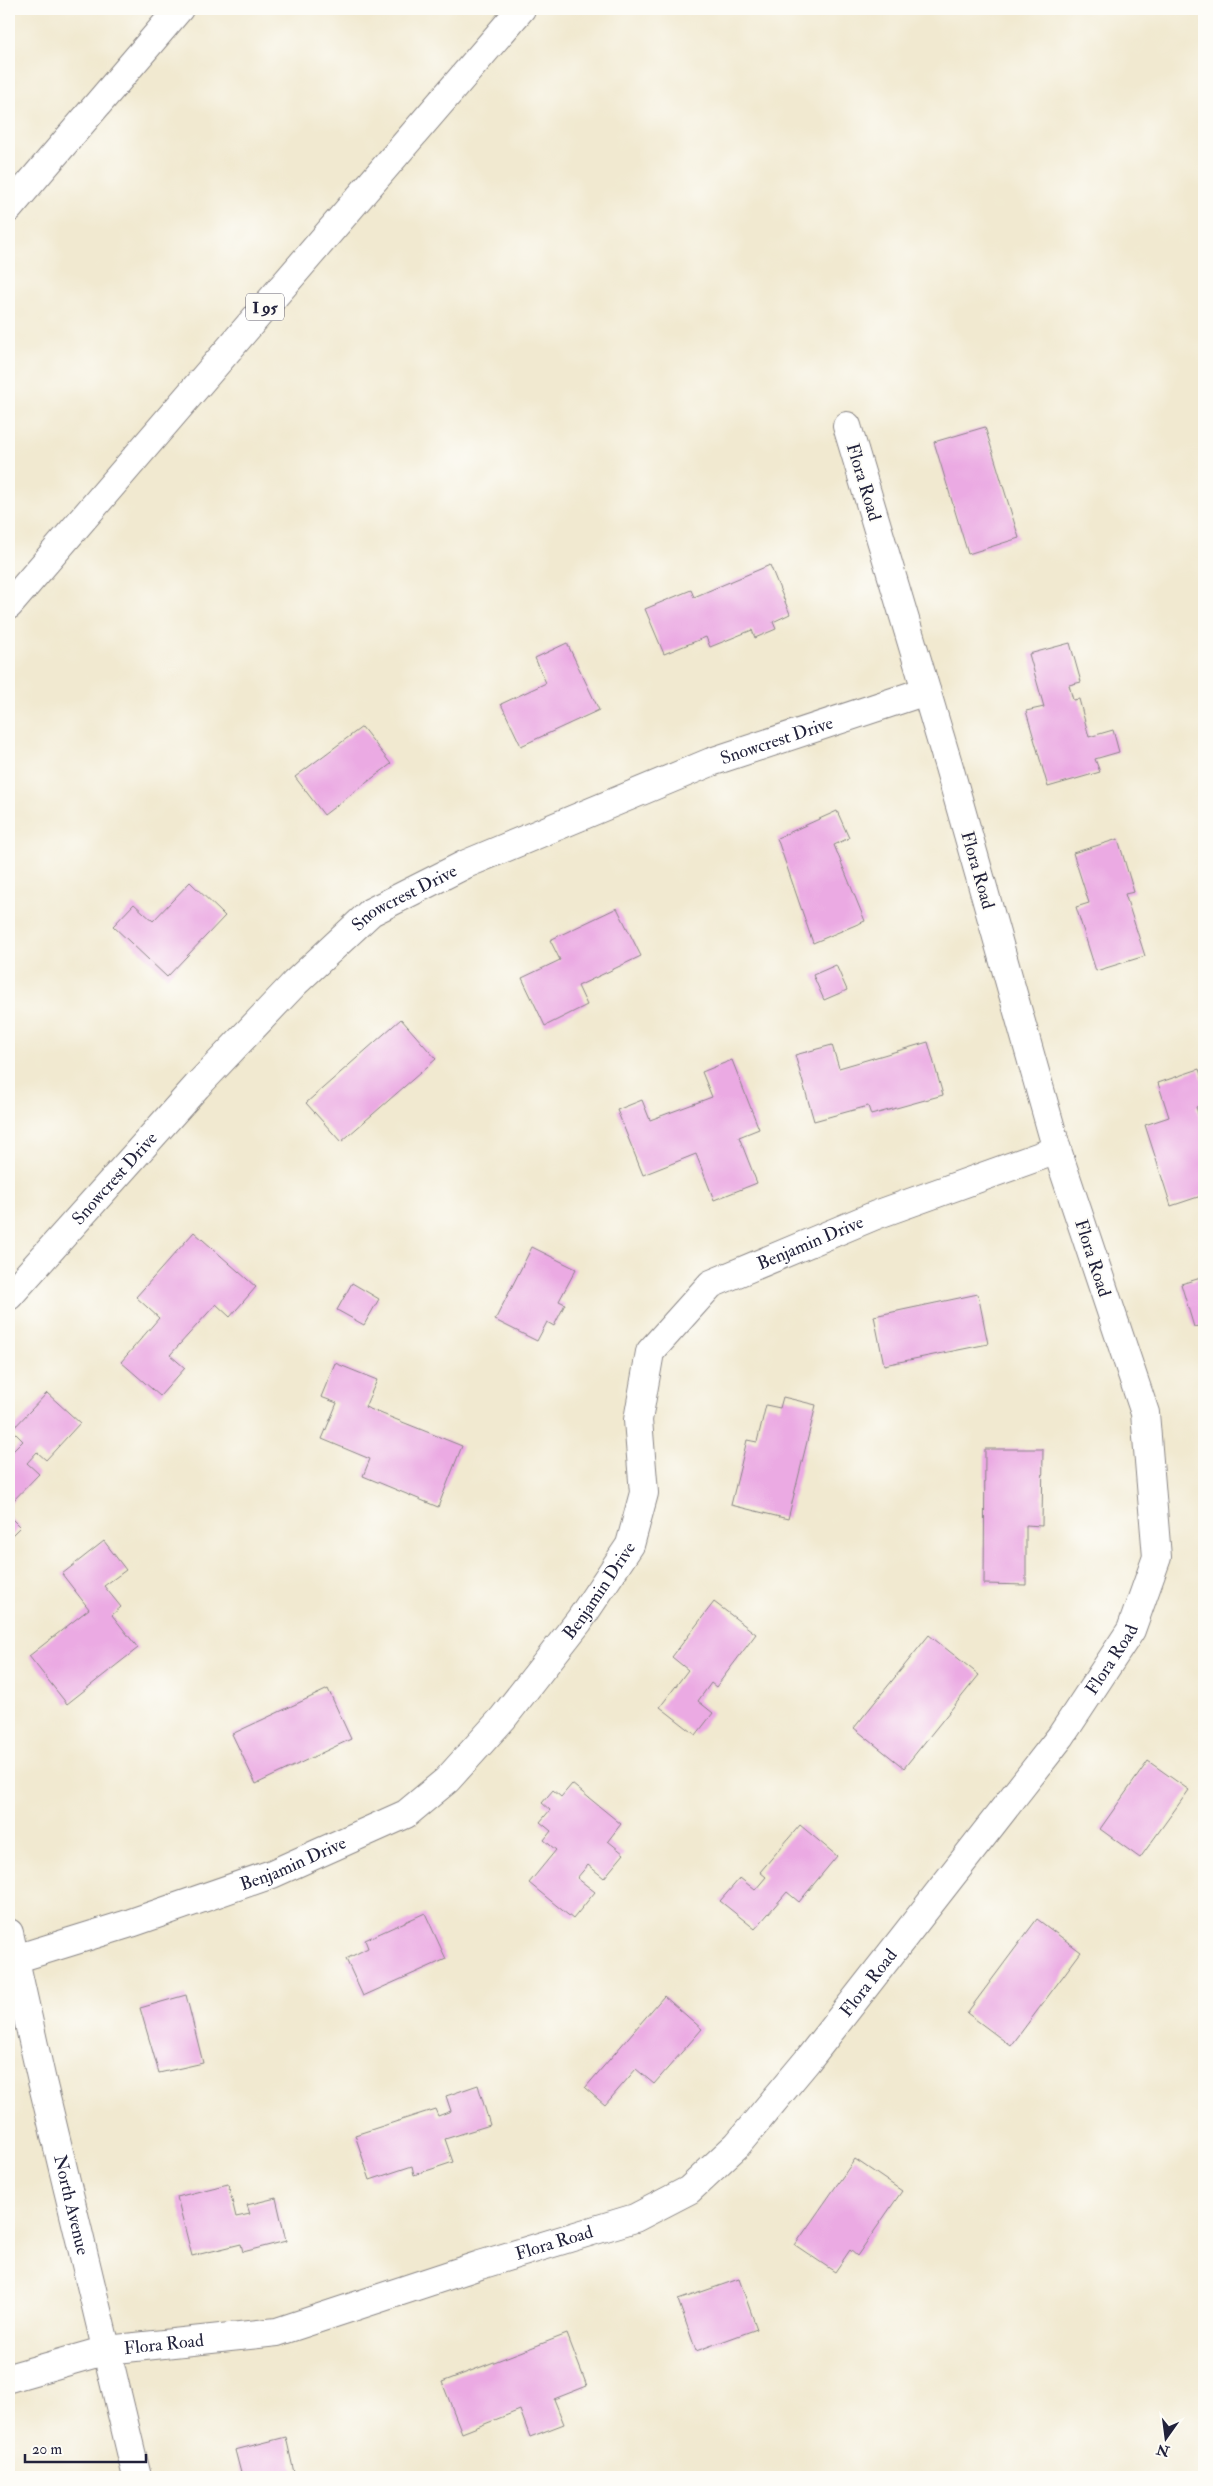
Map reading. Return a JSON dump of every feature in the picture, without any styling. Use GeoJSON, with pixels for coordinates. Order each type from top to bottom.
{"type":"FeatureCollection","features":[{"type":"Feature","properties":{"kind":"main road"},"geometry":{"type":"LineString","coordinates":[[9,208],[179,9]]}},
{"type":"Feature","properties":{"kind":"main road","name":"I 95"},"geometry":{"type":"LineString","coordinates":[[9,605],[521,9]]}},
{"type":"Feature","properties":{"kind":"main road","name":"Flora Road"},"geometry":{"type":"LineString","coordinates":[[9,2378],[107,2350],[277,2332],[480,2265],[635,2218],[689,2190],[737,2145],[807,2061],[1061,1736],[1131,1630],[1157,1556],[1145,1413],[1058,1150],[926,691],[847,426]]}},
{"type":"Feature","properties":{"kind":"main road","name":"Snowcrest Drive"},"geometry":{"type":"LineString","coordinates":[[9,1296],[196,1086],[295,983],[372,912],[466,864],[711,762],[926,691]]}},
{"type":"Feature","properties":{"kind":"main road","name":"Benjamin Drive"},"geometry":{"type":"LineString","coordinates":[[15,1959],[132,1923],[272,1874],[406,1814],[447,1780],[503,1718],[579,1622],[630,1544],[644,1493],[638,1420],[650,1352],[711,1284],[876,1215],[1058,1150]]}},
{"type":"Feature","properties":{"kind":"main road","name":"North Avenue"},"geometry":{"type":"LineString","coordinates":[[9,1932],[137,2477]]}},
{"type":"Feature","properties":{"kind":"building"},"geometry":{"type":"Polygon","coordinates":[[[985,427],[1019,538],[968,554],[934,442],[985,427]]]}},
{"type":"Feature","properties":{"kind":"building"},"geometry":{"type":"Polygon","coordinates":[[[770,565],[790,614],[773,622],[776,629],[755,638],[752,630],[710,647],[706,637],[664,654],[645,609],[691,590],[694,597],[770,565]]]}},
{"type":"Feature","properties":{"kind":"building"},"geometry":{"type":"Polygon","coordinates":[[[567,643],[599,710],[521,746],[501,704],[546,683],[535,658],[567,643]]]}},
{"type":"Feature","properties":{"kind":"building"},"geometry":{"type":"Polygon","coordinates":[[[1070,643],[1081,682],[1069,685],[1073,700],[1079,699],[1089,737],[1113,730],[1119,752],[1095,759],[1100,772],[1048,787],[1026,711],[1044,707],[1029,654],[1070,643]]]}},
{"type":"Feature","properties":{"kind":"building"},"geometry":{"type":"Polygon","coordinates":[[[362,727],[391,764],[324,815],[295,777],[362,727]]]}},
{"type":"Feature","properties":{"kind":"building"},"geometry":{"type":"Polygon","coordinates":[[[837,811],[849,838],[834,845],[865,921],[813,943],[777,838],[837,811]]]}},
{"type":"Feature","properties":{"kind":"building"},"geometry":{"type":"Polygon","coordinates":[[[1118,839],[1134,892],[1125,894],[1145,956],[1096,971],[1076,907],[1089,903],[1073,853],[1118,839]]]}},
{"type":"Feature","properties":{"kind":"building"},"geometry":{"type":"Polygon","coordinates":[[[190,882],[225,916],[167,977],[113,926],[134,904],[153,921],[190,882]]]}},
{"type":"Feature","properties":{"kind":"building"},"geometry":{"type":"Polygon","coordinates":[[[617,908],[641,956],[578,986],[587,1005],[545,1026],[522,978],[560,960],[550,940],[617,908]]]}},
{"type":"Feature","properties":{"kind":"building"},"geometry":{"type":"Polygon","coordinates":[[[836,965],[847,990],[824,1000],[813,975],[836,965]]]}},
{"type":"Feature","properties":{"kind":"building"},"geometry":{"type":"Polygon","coordinates":[[[401,1019],[436,1059],[341,1142],[306,1103],[401,1019]]]}},
{"type":"Feature","properties":{"kind":"building"},"geometry":{"type":"Polygon","coordinates":[[[928,1042],[943,1095],[871,1115],[868,1106],[814,1121],[795,1055],[832,1045],[839,1068],[928,1042]]]}},
{"type":"Feature","properties":{"kind":"building"},"geometry":{"type":"Polygon","coordinates":[[[732,1060],[759,1129],[739,1137],[757,1183],[714,1200],[696,1154],[643,1175],[617,1110],[642,1100],[650,1120],[712,1097],[702,1072],[732,1060]]]}},
{"type":"Feature","properties":{"kind":"building"},"geometry":{"type":"Polygon","coordinates":[[[1199,1069],[1204,1084],[1204,1104],[1196,1107],[1204,1133],[1204,1195],[1171,1206],[1145,1125],[1169,1117],[1158,1083],[1199,1069]]]}},
{"type":"Feature","properties":{"kind":"building"},"geometry":{"type":"Polygon","coordinates":[[[194,1232],[256,1287],[230,1317],[216,1304],[170,1355],[185,1368],[160,1396],[121,1362],[159,1318],[136,1297],[194,1232]]]}},
{"type":"Feature","properties":{"kind":"building"},"geometry":{"type":"Polygon","coordinates":[[[532,1247],[576,1269],[559,1301],[565,1304],[554,1326],[547,1322],[537,1341],[495,1320],[532,1247]]]}},
{"type":"Feature","properties":{"kind":"building"},"geometry":{"type":"Polygon","coordinates":[[[1204,1277],[1204,1332],[1202,1325],[1194,1327],[1181,1284],[1204,1277]]]}},
{"type":"Feature","properties":{"kind":"building"},"geometry":{"type":"Polygon","coordinates":[[[352,1283],[379,1299],[364,1325],[337,1310],[352,1283]]]}},
{"type":"Feature","properties":{"kind":"building"},"geometry":{"type":"Polygon","coordinates":[[[978,1294],[988,1344],[884,1365],[874,1316],[978,1294]]]}},
{"type":"Feature","properties":{"kind":"building"},"geometry":{"type":"Polygon","coordinates":[[[335,1363],[377,1380],[365,1407],[462,1446],[438,1507],[363,1476],[370,1459],[322,1439],[337,1403],[321,1397],[335,1363]]]}},
{"type":"Feature","properties":{"kind":"building"},"geometry":{"type":"Polygon","coordinates":[[[47,1393],[80,1423],[46,1460],[37,1452],[27,1463],[39,1474],[9,1505],[9,1447],[13,1451],[23,1441],[12,1430],[47,1393]]]}},
{"type":"Feature","properties":{"kind":"building"},"geometry":{"type":"Polygon","coordinates":[[[783,1397],[816,1405],[788,1519],[731,1505],[747,1440],[757,1442],[766,1405],[780,1408],[783,1397]]]}},
{"type":"Feature","properties":{"kind":"building"},"geometry":{"type":"Polygon","coordinates":[[[985,1449],[1043,1449],[1042,1526],[1026,1525],[1026,1585],[984,1584],[985,1449]]]}},
{"type":"Feature","properties":{"kind":"building"},"geometry":{"type":"Polygon","coordinates":[[[9,1516],[20,1527],[9,1538],[9,1516]]]}},
{"type":"Feature","properties":{"kind":"building"},"geometry":{"type":"Polygon","coordinates":[[[104,1541],[126,1570],[104,1586],[121,1607],[112,1615],[138,1648],[67,1704],[29,1656],[89,1609],[62,1574],[104,1541]]]}},
{"type":"Feature","properties":{"kind":"building"},"geometry":{"type":"Polygon","coordinates":[[[714,1602],[756,1634],[716,1687],[711,1683],[698,1701],[713,1713],[696,1735],[660,1707],[688,1670],[672,1657],[714,1602]]]}},
{"type":"Feature","properties":{"kind":"building"},"geometry":{"type":"Polygon","coordinates":[[[929,1635],[979,1675],[904,1768],[854,1728],[929,1635]]]}},
{"type":"Feature","properties":{"kind":"building"},"geometry":{"type":"Polygon","coordinates":[[[328,1689],[351,1739],[256,1784],[232,1734],[328,1689]]]}},
{"type":"Feature","properties":{"kind":"building"},"geometry":{"type":"Polygon","coordinates":[[[1148,1761],[1189,1790],[1140,1858],[1100,1829],[1148,1761]]]}},
{"type":"Feature","properties":{"kind":"building"},"geometry":{"type":"Polygon","coordinates":[[[572,1784],[621,1824],[608,1841],[624,1854],[604,1878],[588,1865],[577,1878],[595,1892],[573,1919],[529,1883],[556,1850],[544,1840],[551,1831],[540,1822],[550,1810],[542,1803],[553,1790],[561,1797],[572,1784]]]}},
{"type":"Feature","properties":{"kind":"building"},"geometry":{"type":"Polygon","coordinates":[[[800,1825],[837,1856],[799,1902],[787,1892],[755,1929],[720,1901],[740,1878],[755,1890],[766,1877],[760,1872],[800,1825]]]}},
{"type":"Feature","properties":{"kind":"building"},"geometry":{"type":"Polygon","coordinates":[[[425,1913],[446,1959],[363,1996],[346,1959],[368,1948],[365,1940],[425,1913]]]}},
{"type":"Feature","properties":{"kind":"building"},"geometry":{"type":"Polygon","coordinates":[[[1037,1919],[1081,1952],[1011,2046],[967,2013],[1037,1919]]]}},
{"type":"Feature","properties":{"kind":"building"},"geometry":{"type":"Polygon","coordinates":[[[186,1995],[203,2063],[159,2073],[140,2008],[186,1995]]]}},
{"type":"Feature","properties":{"kind":"building"},"geometry":{"type":"Polygon","coordinates":[[[664,1996],[702,2029],[654,2084],[636,2069],[605,2105],[585,2088],[664,1996]]]}},
{"type":"Feature","properties":{"kind":"building"},"geometry":{"type":"Polygon","coordinates":[[[478,2085],[490,2125],[445,2139],[453,2162],[414,2175],[412,2166],[370,2180],[355,2135],[435,2109],[438,2116],[451,2111],[446,2096],[478,2085]]]}},
{"type":"Feature","properties":{"kind":"building"},"geometry":{"type":"Polygon","coordinates":[[[855,2159],[902,2191],[857,2256],[850,2250],[835,2272],[795,2245],[855,2159]]]}},
{"type":"Feature","properties":{"kind":"building"},"geometry":{"type":"Polygon","coordinates":[[[228,2184],[236,2217],[250,2214],[247,2205],[276,2198],[286,2241],[243,2252],[241,2244],[192,2256],[177,2197],[228,2184]]]}},
{"type":"Feature","properties":{"kind":"building"},"geometry":{"type":"Polygon","coordinates":[[[739,2279],[757,2329],[696,2351],[678,2300],[739,2279]]]}},
{"type":"Feature","properties":{"kind":"building"},"geometry":{"type":"Polygon","coordinates":[[[567,2334],[587,2386],[554,2399],[564,2424],[530,2437],[520,2410],[462,2433],[442,2382],[567,2334]]]}},
{"type":"Feature","properties":{"kind":"building"},"geometry":{"type":"Polygon","coordinates":[[[286,2437],[295,2477],[242,2477],[235,2450],[286,2437]]]}}]}
